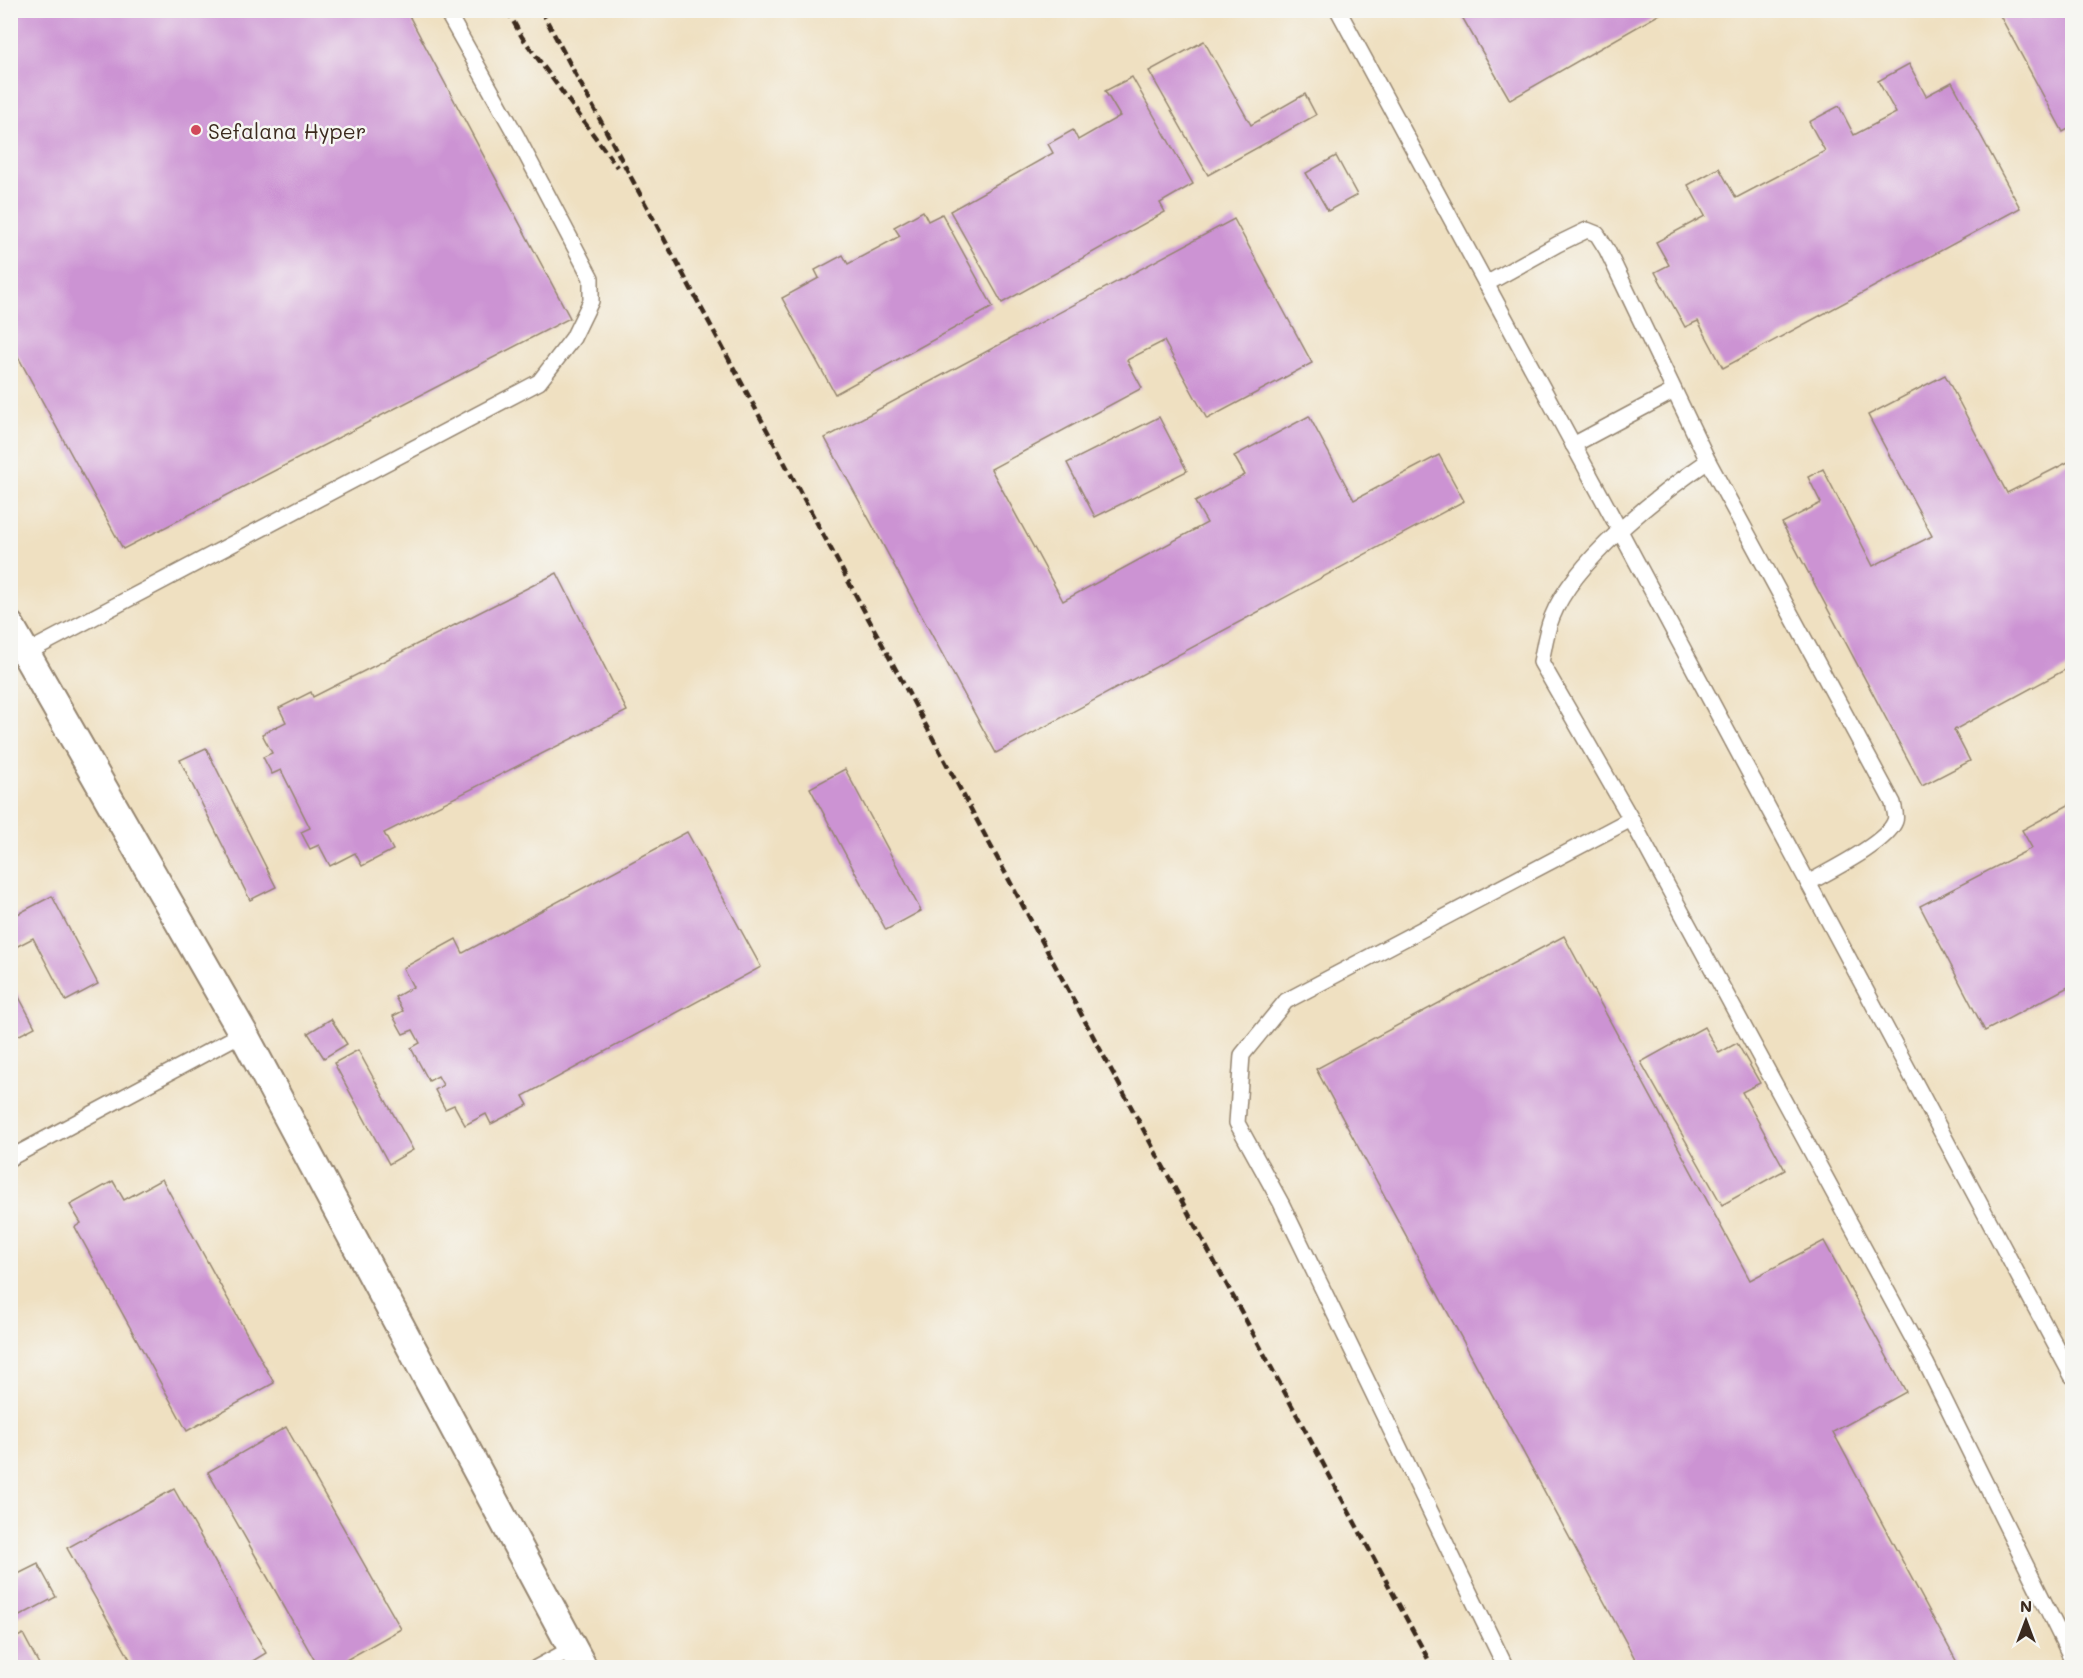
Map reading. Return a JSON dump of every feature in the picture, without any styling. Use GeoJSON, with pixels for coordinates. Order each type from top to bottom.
{"type":"FeatureCollection","features":[{"type":"Feature","properties":{"kind":"street"},"geometry":{"type":"LineString","coordinates":[[10,626],[243,1033],[578,1658]]}},
{"type":"Feature","properties":{"kind":"lane"},"geometry":{"type":"LineString","coordinates":[[26,653],[539,382],[573,338],[591,301],[591,278],[517,137],[446,10]]}},
{"type":"Feature","properties":{"kind":"lane"},"geometry":{"type":"LineString","coordinates":[[1338,10],[2073,1376]]}},
{"type":"Feature","properties":{"kind":"lane"},"geometry":{"type":"LineString","coordinates":[[1486,284],[1587,230],[1597,234],[1607,250],[1708,461],[1893,803],[1896,819],[1891,830],[1877,843],[1808,883]]}},
{"type":"Feature","properties":{"kind":"lane"},"geometry":{"type":"LineString","coordinates":[[1573,445],[1674,391]]}},
{"type":"Feature","properties":{"kind":"lane"},"geometry":{"type":"LineString","coordinates":[[1708,461],[1674,484],[1620,531],[1570,583],[1551,618],[1540,663],[1631,819],[1926,1363],[2073,1659]]}},
{"type":"Feature","properties":{"kind":"lane"},"geometry":{"type":"LineString","coordinates":[[1506,1668],[1281,1203],[1237,1123],[1242,1055],[1286,1001],[1631,819]]}},
{"type":"Feature","properties":{"kind":"lane"},"geometry":{"type":"LineString","coordinates":[[10,1158],[243,1033]]}},
{"type":"Feature","properties":{"kind":"lane"},"geometry":{"type":"LineString","coordinates":[[536,1668],[578,1658]]}},
{"type":"Feature","properties":{"kind":"building"},"geometry":{"type":"Polygon","coordinates":[[[10,10],[406,10],[570,318],[123,549],[10,342],[10,10]]]}},
{"type":"Feature","properties":{"kind":"building"},"geometry":{"type":"Polygon","coordinates":[[[1458,10],[1667,10],[1510,100],[1458,10]]]}},
{"type":"Feature","properties":{"kind":"building"},"geometry":{"type":"Polygon","coordinates":[[[1997,10],[2072,10],[2072,127],[2063,132],[1997,10]]]}},
{"type":"Feature","properties":{"kind":"building"},"geometry":{"type":"Polygon","coordinates":[[[1204,41],[1251,125],[1305,94],[1316,115],[1208,175],[1149,71],[1204,41]]]}},
{"type":"Feature","properties":{"kind":"building"},"geometry":{"type":"Polygon","coordinates":[[[1909,64],[1926,96],[1952,82],[2020,208],[1723,368],[1698,321],[1685,327],[1655,272],[1669,265],[1656,242],[1705,216],[1688,185],[1719,168],[1736,198],[1825,151],[1809,122],[1839,106],[1854,135],[1896,113],[1878,81],[1909,64]]]}},
{"type":"Feature","properties":{"kind":"building"},"geometry":{"type":"Polygon","coordinates":[[[1132,77],[1193,184],[1160,203],[1165,212],[1002,303],[950,211],[1053,153],[1048,144],[1073,130],[1078,140],[1120,116],[1105,91],[1132,77]]]}},
{"type":"Feature","properties":{"kind":"building"},"geometry":{"type":"Polygon","coordinates":[[[1336,156],[1357,195],[1328,211],[1306,173],[1336,156]]]}},
{"type":"Feature","properties":{"kind":"building"},"geometry":{"type":"Polygon","coordinates":[[[923,211],[928,221],[942,214],[993,307],[835,394],[782,298],[819,278],[815,270],[843,255],[848,264],[900,236],[894,227],[923,211]]]}},
{"type":"Feature","properties":{"kind":"building"},"geometry":{"type":"Polygon","coordinates":[[[1234,219],[1312,363],[1207,419],[1164,341],[1127,360],[1142,388],[991,469],[1063,601],[1207,523],[1195,502],[1245,475],[1234,456],[1309,416],[1354,500],[1439,455],[1464,501],[996,753],[825,438],[1234,219]]]}},
{"type":"Feature","properties":{"kind":"building"},"geometry":{"type":"Polygon","coordinates":[[[1945,375],[2007,493],[2072,460],[2072,666],[1954,730],[1970,761],[1922,786],[1782,523],[1821,503],[1808,477],[1823,469],[1873,566],[1932,536],[1868,415],[1945,375]]]}},
{"type":"Feature","properties":{"kind":"building"},"geometry":{"type":"Polygon","coordinates":[[[1159,417],[1187,471],[1095,517],[1067,463],[1159,417]]]}},
{"type":"Feature","properties":{"kind":"building"},"geometry":{"type":"Polygon","coordinates":[[[557,573],[627,711],[384,833],[393,850],[362,866],[355,853],[330,866],[319,845],[310,849],[301,832],[310,828],[281,770],[272,774],[263,757],[272,753],[262,734],[286,722],[279,708],[311,692],[313,697],[557,573]]]}},
{"type":"Feature","properties":{"kind":"building"},"geometry":{"type":"Polygon","coordinates":[[[206,748],[276,887],[250,900],[180,760],[206,748]]]}},
{"type":"Feature","properties":{"kind":"building"},"geometry":{"type":"Polygon","coordinates":[[[845,769],[921,911],[886,930],[810,788],[845,769]]]}},
{"type":"Feature","properties":{"kind":"building"},"geometry":{"type":"Polygon","coordinates":[[[2072,803],[2072,985],[1985,1031],[1920,906],[2032,848],[2022,830],[2072,803]]]}},
{"type":"Feature","properties":{"kind":"building"},"geometry":{"type":"Polygon","coordinates":[[[687,832],[761,967],[523,1096],[528,1105],[491,1124],[486,1114],[465,1125],[454,1105],[445,1109],[435,1090],[443,1085],[438,1076],[429,1081],[411,1048],[420,1043],[413,1030],[403,1034],[393,1016],[403,1011],[395,997],[413,987],[403,968],[456,939],[463,953],[687,832]]]}},
{"type":"Feature","properties":{"kind":"building"},"geometry":{"type":"Polygon","coordinates":[[[52,896],[98,984],[66,1001],[33,938],[10,950],[10,918],[52,896]]]}},
{"type":"Feature","properties":{"kind":"building"},"geometry":{"type":"Polygon","coordinates":[[[1564,936],[1750,1280],[1824,1241],[1906,1392],[1833,1432],[1960,1668],[1640,1668],[1316,1069],[1564,936]]]}},
{"type":"Feature","properties":{"kind":"building"},"geometry":{"type":"Polygon","coordinates":[[[10,980],[35,1027],[10,1040],[10,980]]]}},
{"type":"Feature","properties":{"kind":"building"},"geometry":{"type":"Polygon","coordinates":[[[331,1019],[347,1044],[324,1058],[308,1033],[331,1019]]]}},
{"type":"Feature","properties":{"kind":"building"},"geometry":{"type":"Polygon","coordinates":[[[1704,1027],[1719,1053],[1737,1043],[1760,1083],[1742,1092],[1785,1170],[1722,1205],[1641,1062],[1704,1027]]]}},
{"type":"Feature","properties":{"kind":"building"},"geometry":{"type":"Polygon","coordinates":[[[358,1050],[413,1150],[389,1164],[334,1063],[358,1050]]]}},
{"type":"Feature","properties":{"kind":"building"},"geometry":{"type":"Polygon","coordinates":[[[162,1179],[274,1383],[187,1431],[75,1227],[81,1223],[70,1205],[113,1181],[124,1200],[162,1179]]]}},
{"type":"Feature","properties":{"kind":"building"},"geometry":{"type":"Polygon","coordinates":[[[286,1427],[401,1629],[332,1668],[319,1668],[208,1472],[286,1427]]]}},
{"type":"Feature","properties":{"kind":"building"},"geometry":{"type":"Polygon","coordinates":[[[174,1489],[266,1653],[241,1668],[135,1668],[67,1548],[174,1489]]]}},
{"type":"Feature","properties":{"kind":"building"},"geometry":{"type":"Polygon","coordinates":[[[38,1564],[56,1597],[10,1621],[10,1578],[38,1564]]]}},
{"type":"Feature","properties":{"kind":"building"},"geometry":{"type":"Polygon","coordinates":[[[23,1634],[41,1668],[10,1668],[10,1641],[23,1634]]]}},
{"type":"Feature","properties":{"kind":"railway"},"geometry":{"type":"LineString","coordinates":[[507,10],[522,37],[617,167]]}},
{"type":"Feature","properties":{"kind":"railway"},"geometry":{"type":"LineString","coordinates":[[541,10],[1433,1668]]}},
{"type":"Feature","properties":{"kind":"place","name":"Sefalana Hyper"},"geometry":{"type":"Point","coordinates":[196,130]}}]}
